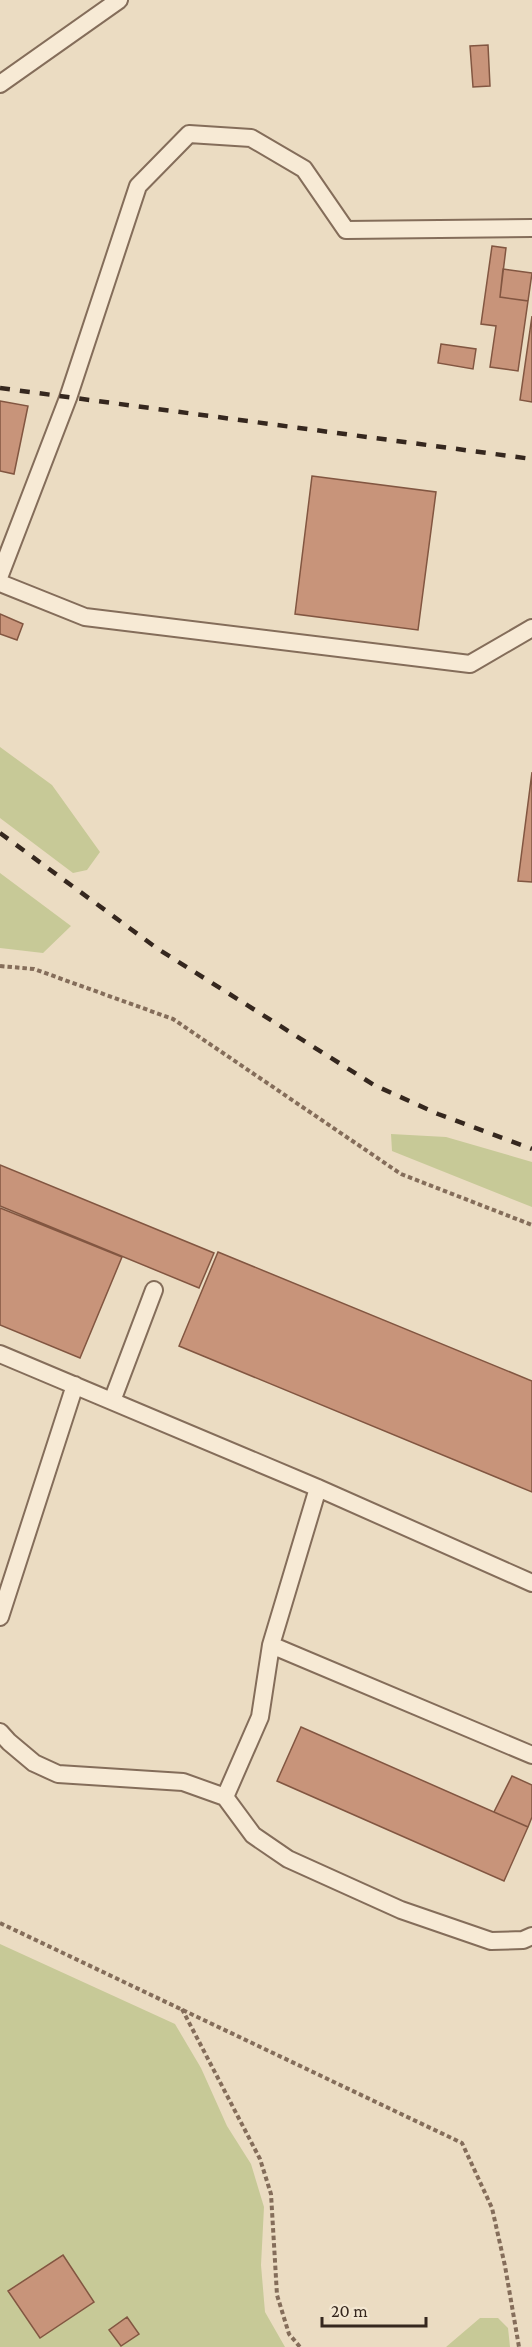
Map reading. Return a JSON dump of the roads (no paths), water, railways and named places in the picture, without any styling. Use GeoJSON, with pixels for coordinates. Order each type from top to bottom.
{"type":"FeatureCollection","features":[{"type":"Feature","properties":{"kind":"lane"},"geometry":{"type":"LineString","coordinates":[[0,84],[119,0]]}},
{"type":"Feature","properties":{"kind":"lane"},"geometry":{"type":"LineString","coordinates":[[0,575],[68,398],[138,186],[189,134],[251,138],[304,169],[346,230],[532,228]]}},
{"type":"Feature","properties":{"kind":"lane"},"geometry":{"type":"LineString","coordinates":[[0,583],[85,617],[470,664],[532,628]]}},
{"type":"Feature","properties":{"kind":"lane"},"geometry":{"type":"LineString","coordinates":[[112,1401],[154,1290]]}},
{"type":"Feature","properties":{"kind":"lane"},"geometry":{"type":"LineString","coordinates":[[0,1354],[318,1488],[532,1583]]}},
{"type":"Feature","properties":{"kind":"lane"},"geometry":{"type":"LineString","coordinates":[[0,1617],[75,1386]]}},
{"type":"Feature","properties":{"kind":"lane"},"geometry":{"type":"LineString","coordinates":[[225,1797],[260,1717],[272,1645],[318,1488]]}},
{"type":"Feature","properties":{"kind":"lane"},"geometry":{"type":"LineString","coordinates":[[272,1645],[532,1755]]}},
{"type":"Feature","properties":{"kind":"lane"},"geometry":{"type":"LineString","coordinates":[[0,1732],[34,1763],[58,1774],[183,1782],[225,1797],[253,1835],[288,1859],[390,1905],[490,1941],[523,1940],[532,1935]]}},
{"type":"Feature","properties":{"kind":"railway"},"geometry":{"type":"LineString","coordinates":[[0,388],[532,459]]}},
{"type":"Feature","properties":{"kind":"railway"},"geometry":{"type":"LineString","coordinates":[[0,833],[158,949],[374,1085],[438,1114],[532,1149]]}}]}
